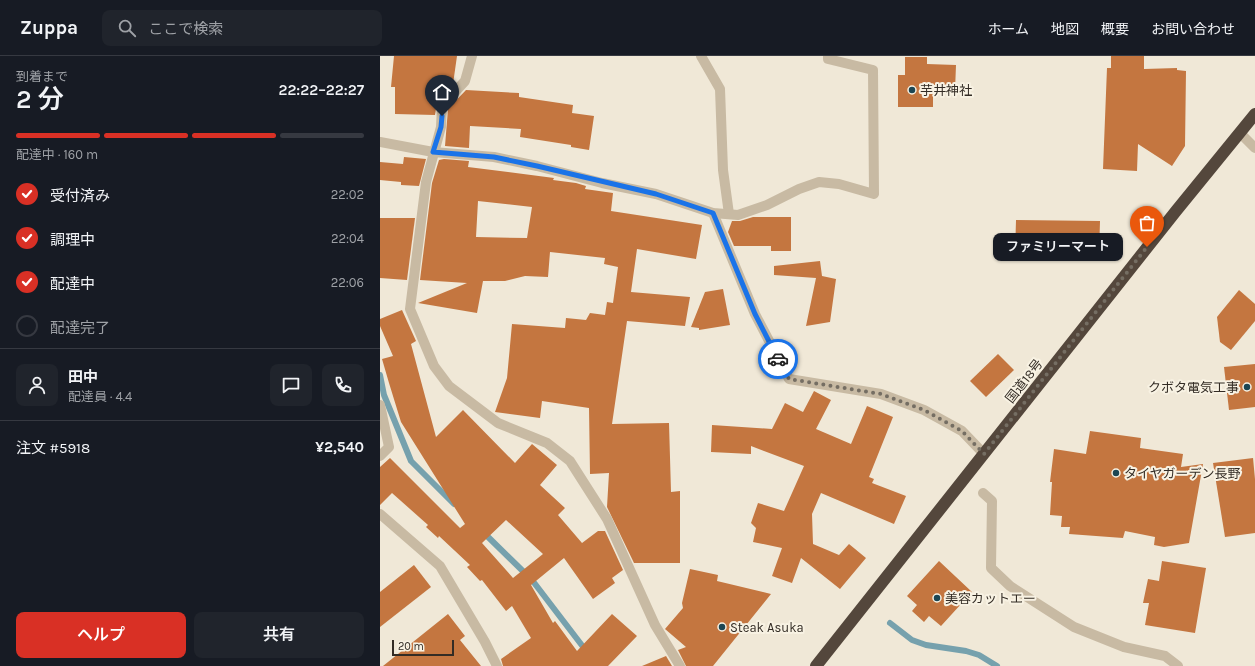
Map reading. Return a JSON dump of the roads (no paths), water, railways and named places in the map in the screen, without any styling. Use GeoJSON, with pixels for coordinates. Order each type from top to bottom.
{"type":"FeatureCollection","features":[{"type":"Feature","properties":{"kind":"highway","name":"国道18号"},"geometry":{"type":"LineString","coordinates":[[816,666],[1255,114]]}},
{"type":"Feature","properties":{"kind":"street"},"geometry":{"type":"LineString","coordinates":[[472,56],[465,81],[442,106],[441,127],[426,182],[410,309],[434,366],[449,386],[498,423],[547,443],[570,461],[607,519],[655,625],[680,666]]}},
{"type":"Feature","properties":{"kind":"street"},"geometry":{"type":"LineString","coordinates":[[701,56],[720,89],[722,163],[729,214]]}},
{"type":"Feature","properties":{"kind":"street"},"geometry":{"type":"LineString","coordinates":[[380,142],[433,152],[494,157],[537,166],[656,194],[713,213],[738,215],[760,208],[798,189],[819,182],[839,184],[874,194],[873,70],[828,59],[828,56]]}},
{"type":"Feature","properties":{"kind":"street"},"geometry":{"type":"LineString","coordinates":[[1240,133],[1255,148]]}},
{"type":"Feature","properties":{"kind":"street"},"geometry":{"type":"LineString","coordinates":[[713,213],[755,314],[789,379],[881,394],[924,410],[962,431],[984,454]]}},
{"type":"Feature","properties":{"kind":"street"},"geometry":{"type":"LineString","coordinates":[[380,405],[389,447],[380,456]]}},
{"type":"Feature","properties":{"kind":"street"},"geometry":{"type":"LineString","coordinates":[[983,493],[992,501],[991,568],[1010,586],[1074,627],[1124,647],[1165,656],[1178,666]]}},
{"type":"Feature","properties":{"kind":"street"},"geometry":{"type":"LineString","coordinates":[[380,514],[440,566],[485,642],[496,666]]}},
{"type":"Feature","properties":{"kind":"waterway"},"geometry":{"type":"LineString","coordinates":[[380,375],[384,395],[411,461],[454,504]]}},
{"type":"Feature","properties":{"kind":"waterway"},"geometry":{"type":"LineString","coordinates":[[483,532],[532,580],[587,652]]}},
{"type":"Feature","properties":{"kind":"waterway"},"geometry":{"type":"LineString","coordinates":[[890,623],[912,640],[926,645],[966,651],[979,655],[997,666]]}},
{"type":"Feature","properties":{"kind":"place","name":"芋井神社"},"geometry":{"type":"Point","coordinates":[912,90]}},
{"type":"Feature","properties":{"kind":"place","name":"ファミリーマート"},"geometry":{"type":"Point","coordinates":[1147,247]}},
{"type":"Feature","properties":{"kind":"place","name":"クボタ電気工事"},"geometry":{"type":"Point","coordinates":[1247,387]}},
{"type":"Feature","properties":{"kind":"place","name":"タイヤガーデン長野"},"geometry":{"type":"Point","coordinates":[1116,473]}},
{"type":"Feature","properties":{"kind":"place","name":"美容カットエー"},"geometry":{"type":"Point","coordinates":[937,598]}},
{"type":"Feature","properties":{"kind":"place","name":"Steak Asuka"},"geometry":{"type":"Point","coordinates":[722,627]}}]}
